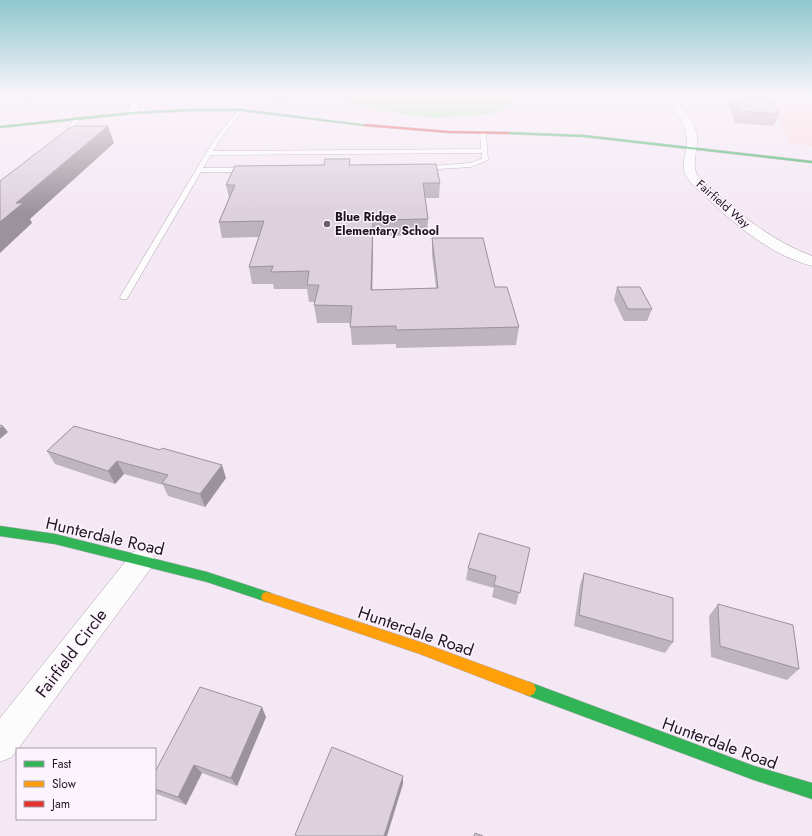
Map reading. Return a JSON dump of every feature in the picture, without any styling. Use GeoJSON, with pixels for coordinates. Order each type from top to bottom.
{"type":"FeatureCollection","features":[{"type":"Feature","properties":{"kind":"street"},"geometry":{"type":"LineString","coordinates":[[551,135],[584,136],[812,162]]}},
{"type":"Feature","properties":{"kind":"street","name":"Fairfield Way"},"geometry":{"type":"LineString","coordinates":[[691,135],[692,142],[690,148],[689,168],[692,177],[721,204],[756,232],[799,256],[812,261]]}},
{"type":"Feature","properties":{"kind":"street","name":"Hunterdale Road"},"geometry":{"type":"LineString","coordinates":[[0,531],[55,539],[208,577],[420,648],[754,774],[812,791]]}},
{"type":"Feature","properties":{"kind":"street","name":"Fairfield Circle"},"geometry":{"type":"LineString","coordinates":[[0,745],[142,560]]}},
{"type":"Feature","properties":{"kind":"lane"},"geometry":{"type":"LineString","coordinates":[[62,141],[68,135]]}},
{"type":"Feature","properties":{"kind":"lane"},"geometry":{"type":"LineString","coordinates":[[124,297],[221,135]]}},
{"type":"Feature","properties":{"kind":"lane"},"geometry":{"type":"LineString","coordinates":[[411,168],[471,166],[485,160],[483,135]]}},
{"type":"Feature","properties":{"kind":"lane"},"geometry":{"type":"LineString","coordinates":[[210,154],[484,151]]}},
{"type":"Feature","properties":{"kind":"lane"},"geometry":{"type":"LineString","coordinates":[[200,170],[254,170]]}},
{"type":"Feature","properties":{"kind":"shaded area"},"geometry":{"type":"Polygon","coordinates":[[[786,135],[812,135],[812,146],[790,143],[786,135]]]}},
{"type":"Feature","properties":{"kind":"building"},"geometry":{"type":"Polygon","coordinates":[[[60,135],[97,135],[16,203],[23,203],[0,222],[0,181],[60,135]]]}},
{"type":"Feature","properties":{"kind":"building"},"geometry":{"type":"Polygon","coordinates":[[[325,159],[350,159],[349,165],[436,164],[440,183],[423,183],[428,219],[373,220],[371,290],[438,288],[432,238],[483,238],[495,287],[507,287],[519,327],[396,330],[396,326],[350,327],[352,306],[314,305],[319,285],[307,285],[309,271],[271,272],[273,266],[249,267],[264,221],[219,222],[235,185],[226,185],[235,166],[324,165],[325,159]]]}},
{"type":"Feature","properties":{"kind":"building"},"geometry":{"type":"Polygon","coordinates":[[[617,287],[640,287],[652,309],[628,309],[617,287]]]}},
{"type":"Feature","properties":{"kind":"building"},"geometry":{"type":"Polygon","coordinates":[[[74,426],[160,450],[162,448],[222,465],[200,494],[162,483],[168,475],[117,461],[108,471],[47,451],[74,426]]]}},
{"type":"Feature","properties":{"kind":"building"},"geometry":{"type":"Polygon","coordinates":[[[479,533],[530,548],[520,593],[494,585],[496,576],[468,568],[479,533]]]}},
{"type":"Feature","properties":{"kind":"building"},"geometry":{"type":"Polygon","coordinates":[[[584,573],[673,598],[673,642],[579,615],[584,573]]]}},
{"type":"Feature","properties":{"kind":"building"},"geometry":{"type":"Polygon","coordinates":[[[718,604],[793,625],[799,669],[720,646],[718,604]]]}},
{"type":"Feature","properties":{"kind":"building"},"geometry":{"type":"Polygon","coordinates":[[[200,687],[262,707],[231,778],[194,765],[178,797],[156,789],[156,770],[200,687]]]}},
{"type":"Feature","properties":{"kind":"building"},"geometry":{"type":"Polygon","coordinates":[[[332,747],[403,776],[384,836],[295,835],[332,747]]]}},
{"type":"Feature","properties":{"kind":"building"},"geometry":{"type":"Polygon","coordinates":[[[475,833],[483,836],[474,836],[475,833]]]}},
{"type":"Feature","properties":{"kind":"traffic: fast"},"geometry":{"type":"LineString","coordinates":[[559,135],[584,136],[812,162]]}},
{"type":"Feature","properties":{"kind":"traffic: fast"},"geometry":{"type":"LineString","coordinates":[[0,531],[55,539],[207,577],[267,597]]}},
{"type":"Feature","properties":{"kind":"traffic: fast"},"geometry":{"type":"LineString","coordinates":[[529,689],[754,773],[812,791]]}},
{"type":"Feature","properties":{"kind":"traffic: slow"},"geometry":{"type":"LineString","coordinates":[[267,597],[420,648],[529,689]]}},
{"type":"Feature","properties":{"kind":"place","name":"Blue Ridge Elementary School"},"geometry":{"type":"Point","coordinates":[327,224]}}]}
